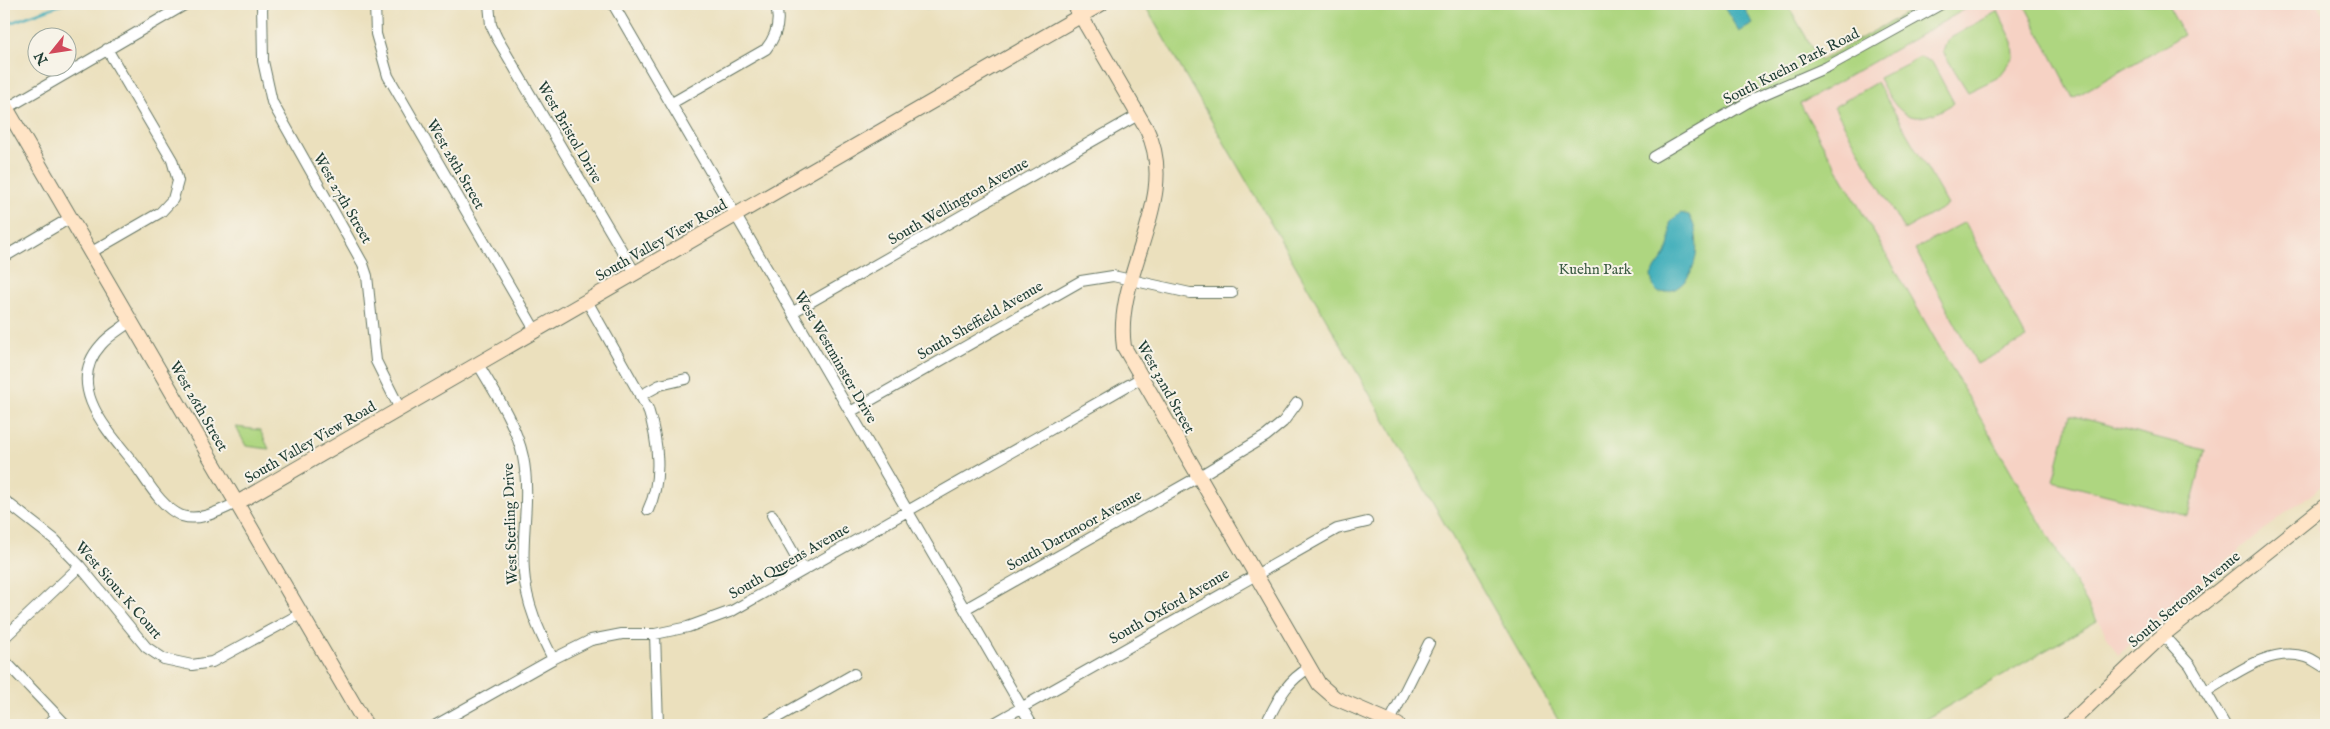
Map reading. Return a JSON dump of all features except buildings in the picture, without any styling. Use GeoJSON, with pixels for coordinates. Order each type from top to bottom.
{"type":"FeatureCollection","features":[{"type":"Feature","properties":{"kind":"street"},"geometry":{"type":"LineString","coordinates":[[5,107],[186,4]]}},
{"type":"Feature","properties":{"kind":"street","name":"West 27th Street"},"geometry":{"type":"LineString","coordinates":[[262,4],[263,61],[272,102],[363,264],[367,276],[376,361],[400,408]]}},
{"type":"Feature","properties":{"kind":"street","name":"West 28th Street"},"geometry":{"type":"LineString","coordinates":[[375,4],[376,34],[388,76],[535,330]]}},
{"type":"Feature","properties":{"kind":"street","name":"West Bristol Drive"},"geometry":{"type":"LineString","coordinates":[[489,4],[491,25],[497,38],[635,273]]}},
{"type":"Feature","properties":{"kind":"street","name":"West Westminster Drive"},"geometry":{"type":"LineString","coordinates":[[613,4],[1032,725]]}},
{"type":"Feature","properties":{"kind":"street"},"geometry":{"type":"LineString","coordinates":[[672,103],[766,49],[772,42],[778,19],[775,4]]}},
{"type":"Feature","properties":{"kind":"street","name":"South Valley View Road"},"geometry":{"type":"LineString","coordinates":[[236,503],[736,214],[1077,9],[1101,4]]}},
{"type":"Feature","properties":{"kind":"street","name":"South Kuehn Park Road"},"geometry":{"type":"LineString","coordinates":[[1654,156],[1755,98],[1827,66],[1941,4]]}},
{"type":"Feature","properties":{"kind":"street","name":"West 32nd Street"},"geometry":{"type":"LineString","coordinates":[[1077,9],[1154,144],[1157,169],[1155,194],[1130,280],[1121,331],[1124,347],[1319,684],[1335,698],[1392,724]]}},
{"type":"Feature","properties":{"kind":"street"},"geometry":{"type":"LineString","coordinates":[[90,253],[161,212],[173,199],[178,181],[172,160],[107,49]]}},
{"type":"Feature","properties":{"kind":"street","name":"West 26th Street"},"geometry":{"type":"LineString","coordinates":[[5,107],[302,613],[364,725]]}},
{"type":"Feature","properties":{"kind":"street","name":"South Wellington Avenue"},"geometry":{"type":"LineString","coordinates":[[793,312],[1138,115]]}},
{"type":"Feature","properties":{"kind":"street"},"geometry":{"type":"LineString","coordinates":[[4,257],[70,218]]}},
{"type":"Feature","properties":{"kind":"street","name":"South Sheffield Avenue"},"geometry":{"type":"LineString","coordinates":[[850,412],[1070,285],[1086,279],[1101,277],[1130,280],[1190,293],[1232,293]]}},
{"type":"Feature","properties":{"kind":"street"},"geometry":{"type":"LineString","coordinates":[[587,301],[652,421],[656,453],[655,490],[648,510]]}},
{"type":"Feature","properties":{"kind":"street"},"geometry":{"type":"LineString","coordinates":[[131,321],[100,345],[90,364],[86,382],[96,413],[158,495],[174,511],[182,516],[200,517],[236,503]]}},
{"type":"Feature","properties":{"kind":"street","name":"West Sterling Drive"},"geometry":{"type":"LineString","coordinates":[[478,364],[503,407],[517,437],[523,456],[527,496],[524,572],[534,619],[553,659]]}},
{"type":"Feature","properties":{"kind":"street","name":"South Queens Avenue"},"geometry":{"type":"LineString","coordinates":[[436,725],[580,645],[604,636],[655,634],[688,627],[732,611],[1141,378]]}},
{"type":"Feature","properties":{"kind":"street"},"geometry":{"type":"LineString","coordinates":[[640,396],[671,381],[686,379]]}},
{"type":"Feature","properties":{"kind":"street","name":"South Dartmoor Avenue"},"geometry":{"type":"LineString","coordinates":[[965,609],[1198,477],[1266,436],[1283,422],[1297,403]]}},
{"type":"Feature","properties":{"kind":"street","name":"West Sioux K Court"},"geometry":{"type":"LineString","coordinates":[[4,500],[54,539],[80,566],[146,647],[174,663],[201,665],[212,662],[302,613]]}},
{"type":"Feature","properties":{"kind":"street","name":"South Sertoma Avenue"},"geometry":{"type":"LineString","coordinates":[[2068,725],[2163,635],[2326,504]]}},
{"type":"Feature","properties":{"kind":"street"},"geometry":{"type":"LineString","coordinates":[[772,515],[803,570]]}},
{"type":"Feature","properties":{"kind":"street","name":"South Oxford Avenue"},"geometry":{"type":"LineString","coordinates":[[991,725],[1337,529],[1367,522]]}},
{"type":"Feature","properties":{"kind":"street"},"geometry":{"type":"LineString","coordinates":[[4,638],[80,566]]}},
{"type":"Feature","properties":{"kind":"street"},"geometry":{"type":"LineString","coordinates":[[655,634],[658,725]]}},
{"type":"Feature","properties":{"kind":"street"},"geometry":{"type":"LineString","coordinates":[[2163,635],[2190,665],[2225,725]]}},
{"type":"Feature","properties":{"kind":"street"},"geometry":{"type":"LineString","coordinates":[[1392,724],[1429,643]]}},
{"type":"Feature","properties":{"kind":"street"},"geometry":{"type":"LineString","coordinates":[[2206,692],[2264,659],[2283,654],[2307,657],[2326,668]]}},
{"type":"Feature","properties":{"kind":"street"},"geometry":{"type":"LineString","coordinates":[[4,660],[66,725]]}},
{"type":"Feature","properties":{"kind":"street"},"geometry":{"type":"LineString","coordinates":[[1265,725],[1283,690],[1294,677],[1309,668]]}},
{"type":"Feature","properties":{"kind":"street"},"geometry":{"type":"LineString","coordinates":[[764,725],[854,674]]}},
{"type":"Feature","properties":{"kind":"street"},"geometry":{"type":"LineString","coordinates":[[47,725],[56,716]]}},
{"type":"Feature","properties":{"kind":"shaded area"},"geometry":{"type":"Polygon","coordinates":[[[1974,4],[2024,4],[2073,98],[2183,35],[2167,4],[2318,4],[2326,18],[2326,481],[2311,495],[2287,511],[2199,583],[2118,655],[1800,104],[1974,4]]]}},
{"type":"Feature","properties":{"kind":"shaded area"},"geometry":{"type":"Polygon","coordinates":[[[2326,520],[2326,543],[2316,527],[2326,520]]]}},
{"type":"Feature","properties":{"kind":"green space","name":"Kuehn Park"},"geometry":{"type":"Polygon","coordinates":[[[1144,4],[1787,4],[1820,61],[1923,4],[1974,4],[1800,104],[2097,621],[1915,725],[1561,725],[1144,4]]]}},
{"type":"Feature","properties":{"kind":"green space"},"geometry":{"type":"Polygon","coordinates":[[[2024,4],[2167,4],[2184,35],[2073,98],[2024,4]]]}},
{"type":"Feature","properties":{"kind":"green space"},"geometry":{"type":"Polygon","coordinates":[[[1998,11],[2013,42],[2014,57],[1999,77],[1968,92],[1943,52],[1947,40],[1998,11]]]}},
{"type":"Feature","properties":{"kind":"green space"},"geometry":{"type":"Polygon","coordinates":[[[1920,57],[1932,62],[1954,103],[1928,116],[1918,117],[1909,115],[1893,102],[1879,78],[1920,57]]]}},
{"type":"Feature","properties":{"kind":"green space"},"geometry":{"type":"Polygon","coordinates":[[[1877,82],[1948,205],[1904,230],[1834,107],[1877,82]]]}},
{"type":"Feature","properties":{"kind":"green space"},"geometry":{"type":"Polygon","coordinates":[[[1965,222],[2026,338],[1977,364],[1915,249],[1965,222]]]}},
{"type":"Feature","properties":{"kind":"green space"},"geometry":{"type":"Polygon","coordinates":[[[2070,415],[2205,450],[2188,516],[2053,481],[2070,415]]]}},
{"type":"Feature","properties":{"kind":"green space"},"geometry":{"type":"Polygon","coordinates":[[[236,427],[260,430],[269,449],[246,446],[236,427]]]}},
{"type":"Feature","properties":{"kind":"water"},"geometry":{"type":"Polygon","coordinates":[[[1722,4],[1756,4],[1745,10],[1753,24],[1739,32],[1722,4]]]}},
{"type":"Feature","properties":{"kind":"water"},"geometry":{"type":"Polygon","coordinates":[[[1680,213],[1689,215],[1694,226],[1697,251],[1694,263],[1689,275],[1682,284],[1672,290],[1659,293],[1653,287],[1651,275],[1666,254],[1670,243],[1670,223],[1680,213]]]}},
{"type":"Feature","properties":{"kind":"waterway"},"geometry":{"type":"LineString","coordinates":[[4,25],[63,4]]}},
{"type":"Feature","properties":{"kind":"waterway"},"geometry":{"type":"LineString","coordinates":[[912,4],[930,8],[945,4]]}}]}
